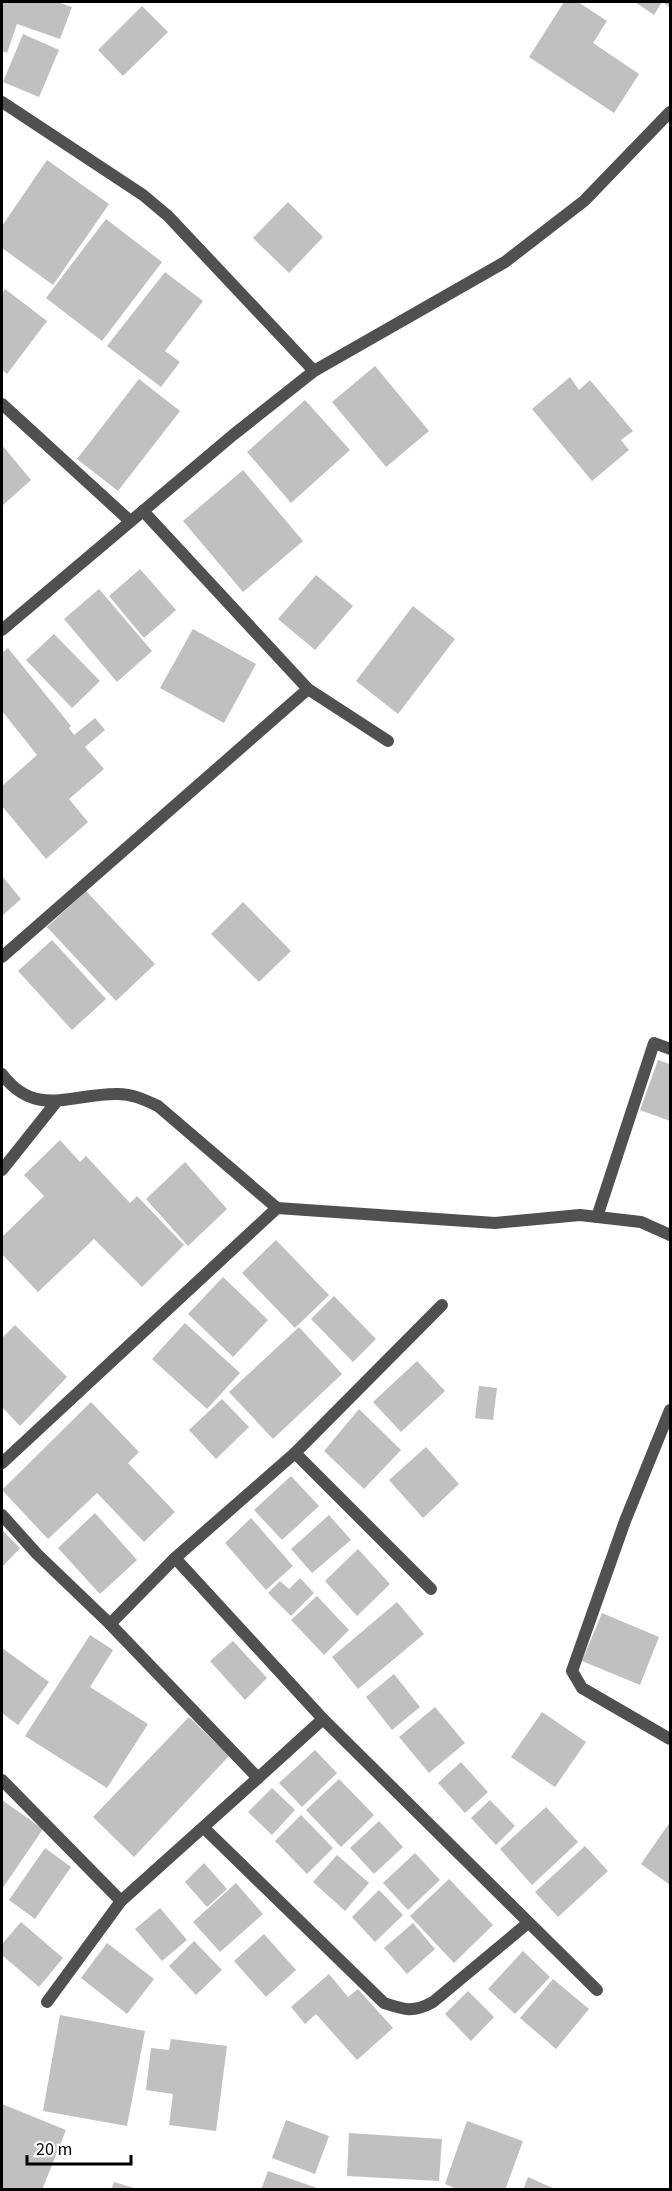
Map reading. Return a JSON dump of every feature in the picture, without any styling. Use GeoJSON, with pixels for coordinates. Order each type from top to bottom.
{"type":"FeatureCollection","features":[{"type":"Feature","properties":{"kind":"street"},"geometry":{"type":"LineString","coordinates":[[2,102],[143,195],[168,216],[314,372]]}},
{"type":"Feature","properties":{"kind":"street"},"geometry":{"type":"LineString","coordinates":[[2,630],[130,521],[314,372],[505,262],[584,201],[670,112]]}},
{"type":"Feature","properties":{"kind":"street"},"geometry":{"type":"LineString","coordinates":[[2,404],[130,521]]}},
{"type":"Feature","properties":{"kind":"street"},"geometry":{"type":"LineString","coordinates":[[143,511],[308,689],[388,741]]}},
{"type":"Feature","properties":{"kind":"street"},"geometry":{"type":"LineString","coordinates":[[2,957],[308,689]]}},
{"type":"Feature","properties":{"kind":"street"},"geometry":{"type":"LineString","coordinates":[[597,1217],[654,1043],[670,1049]]}},
{"type":"Feature","properties":{"kind":"street"},"geometry":{"type":"LineString","coordinates":[[2,1074],[21,1094],[57,1101],[117,1094],[136,1096],[158,1106],[277,1208],[495,1223],[580,1215],[641,1222],[670,1235]]}},
{"type":"Feature","properties":{"kind":"street"},"geometry":{"type":"LineString","coordinates":[[2,1170],[57,1101]]}},
{"type":"Feature","properties":{"kind":"street"},"geometry":{"type":"LineString","coordinates":[[2,1463],[277,1208]]}},
{"type":"Feature","properties":{"kind":"street"},"geometry":{"type":"LineString","coordinates":[[110,1624],[175,1558],[295,1452],[442,1305]]}},
{"type":"Feature","properties":{"kind":"street"},"geometry":{"type":"LineString","coordinates":[[670,1410],[625,1521],[572,1671],[582,1688],[670,1739]]}},
{"type":"Feature","properties":{"kind":"street"},"geometry":{"type":"LineString","coordinates":[[295,1452],[431,1589]]}},
{"type":"Feature","properties":{"kind":"street"},"geometry":{"type":"LineString","coordinates":[[2,1515],[37,1554],[110,1624],[258,1778]]}},
{"type":"Feature","properties":{"kind":"street"},"geometry":{"type":"LineString","coordinates":[[175,1558],[323,1719],[597,1990]]}},
{"type":"Feature","properties":{"kind":"street"},"geometry":{"type":"LineString","coordinates":[[47,2001],[121,1901],[323,1719]]}},
{"type":"Feature","properties":{"kind":"street"},"geometry":{"type":"LineString","coordinates":[[2,1780],[121,1901]]}},
{"type":"Feature","properties":{"kind":"street"},"geometry":{"type":"LineString","coordinates":[[204,1828],[384,2002],[403,2009],[419,2010],[434,2002],[528,1923]]}},
{"type":"Feature","properties":{"kind":"building"},"geometry":{"type":"Polygon","coordinates":[[[2,2],[57,2],[72,7],[60,39],[17,24],[7,53],[2,51],[2,2]]]}},
{"type":"Feature","properties":{"kind":"building"},"geometry":{"type":"Polygon","coordinates":[[[564,2],[578,2],[607,21],[593,43],[639,74],[614,113],[529,57],[564,2]]]}},
{"type":"Feature","properties":{"kind":"building"},"geometry":{"type":"Polygon","coordinates":[[[635,2],[662,2],[654,15],[635,2]]]}},
{"type":"Feature","properties":{"kind":"building"},"geometry":{"type":"Polygon","coordinates":[[[142,6],[168,32],[123,76],[98,50],[142,6]]]}},
{"type":"Feature","properties":{"kind":"building"},"geometry":{"type":"Polygon","coordinates":[[[23,34],[59,50],[39,97],[3,82],[23,34]]]}},
{"type":"Feature","properties":{"kind":"building"},"geometry":{"type":"Polygon","coordinates":[[[47,160],[109,204],[53,285],[2,248],[2,226],[47,160]]]}},
{"type":"Feature","properties":{"kind":"building"},"geometry":{"type":"Polygon","coordinates":[[[288,202],[323,237],[289,273],[253,238],[288,202]]]}},
{"type":"Feature","properties":{"kind":"building"},"geometry":{"type":"Polygon","coordinates":[[[106,219],[162,262],[102,341],[46,298],[106,219]]]}},
{"type":"Feature","properties":{"kind":"building"},"geometry":{"type":"Polygon","coordinates":[[[165,272],[203,301],[165,351],[180,362],[161,387],[107,346],[165,272]]]}},
{"type":"Feature","properties":{"kind":"building"},"geometry":{"type":"Polygon","coordinates":[[[5,289],[47,321],[7,374],[2,370],[2,294],[5,289]]]}},
{"type":"Feature","properties":{"kind":"building"},"geometry":{"type":"Polygon","coordinates":[[[375,366],[429,431],[386,467],[332,402],[375,366]]]}},
{"type":"Feature","properties":{"kind":"building"},"geometry":{"type":"Polygon","coordinates":[[[570,377],[579,390],[590,380],[633,431],[621,440],[629,450],[592,481],[532,409],[570,377]]]}},
{"type":"Feature","properties":{"kind":"building"},"geometry":{"type":"Polygon","coordinates":[[[139,379],[180,411],[118,491],[77,459],[139,379]]]}},
{"type":"Feature","properties":{"kind":"building"},"geometry":{"type":"Polygon","coordinates":[[[305,400],[350,450],[291,503],[247,452],[305,400]]]}},
{"type":"Feature","properties":{"kind":"building"},"geometry":{"type":"Polygon","coordinates":[[[2,445],[31,480],[2,506],[2,445]]]}},
{"type":"Feature","properties":{"kind":"building"},"geometry":{"type":"Polygon","coordinates":[[[243,470],[303,541],[243,592],[183,521],[243,470]]]}},
{"type":"Feature","properties":{"kind":"building"},"geometry":{"type":"Polygon","coordinates":[[[140,569],[176,610],[144,638],[109,596],[140,569]]]}},
{"type":"Feature","properties":{"kind":"building"},"geometry":{"type":"Polygon","coordinates":[[[316,575],[353,606],[315,650],[278,619],[316,575]]]}},
{"type":"Feature","properties":{"kind":"building"},"geometry":{"type":"Polygon","coordinates":[[[99,589],[152,651],[117,682],[64,619],[99,589]]]}},
{"type":"Feature","properties":{"kind":"building"},"geometry":{"type":"Polygon","coordinates":[[[413,606],[455,639],[398,714],[356,681],[413,606]]]}},
{"type":"Feature","properties":{"kind":"building"},"geometry":{"type":"Polygon","coordinates":[[[193,629],[256,664],[224,723],[160,688],[193,629]]]}},
{"type":"Feature","properties":{"kind":"building"},"geometry":{"type":"Polygon","coordinates":[[[54,634],[100,681],[72,708],[26,660],[54,634]]]}},
{"type":"Feature","properties":{"kind":"building"},"geometry":{"type":"Polygon","coordinates":[[[8,648],[71,726],[69,728],[74,735],[95,718],[105,730],[85,747],[104,769],[69,799],[88,822],[46,859],[2,806],[2,786],[37,755],[2,711],[2,653],[8,648]]]}},
{"type":"Feature","properties":{"kind":"building"},"geometry":{"type":"Polygon","coordinates":[[[2,876],[21,899],[2,916],[2,876]]]}},
{"type":"Feature","properties":{"kind":"building"},"geometry":{"type":"Polygon","coordinates":[[[86,891],[155,964],[116,1001],[47,927],[86,891]]]}},
{"type":"Feature","properties":{"kind":"building"},"geometry":{"type":"Polygon","coordinates":[[[243,902],[291,951],[259,982],[211,934],[243,902]]]}},
{"type":"Feature","properties":{"kind":"building"},"geometry":{"type":"Polygon","coordinates":[[[52,940],[106,999],[72,1030],[18,971],[52,940]]]}},
{"type":"Feature","properties":{"kind":"building"},"geometry":{"type":"Polygon","coordinates":[[[658,1060],[670,1064],[670,1121],[640,1110],[658,1060]]]}},
{"type":"Feature","properties":{"kind":"building"},"geometry":{"type":"Polygon","coordinates":[[[60,1140],[80,1162],[86,1156],[130,1203],[137,1196],[184,1245],[142,1287],[94,1239],[38,1292],[2,1254],[2,1237],[44,1196],[24,1175],[60,1140]]]}},
{"type":"Feature","properties":{"kind":"building"},"geometry":{"type":"Polygon","coordinates":[[[185,1162],[227,1209],[188,1246],[146,1199],[185,1162]]]}},
{"type":"Feature","properties":{"kind":"building"},"geometry":{"type":"Polygon","coordinates":[[[276,1240],[329,1295],[295,1328],[242,1273],[276,1240]]]}},
{"type":"Feature","properties":{"kind":"building"},"geometry":{"type":"Polygon","coordinates":[[[223,1277],[268,1320],[233,1357],[188,1314],[223,1277]]]}},
{"type":"Feature","properties":{"kind":"building"},"geometry":{"type":"Polygon","coordinates":[[[334,1296],[376,1339],[353,1362],[311,1319],[334,1296]]]}},
{"type":"Feature","properties":{"kind":"building"},"geometry":{"type":"Polygon","coordinates":[[[185,1323],[240,1373],[207,1409],[152,1359],[185,1323]]]}},
{"type":"Feature","properties":{"kind":"building"},"geometry":{"type":"Polygon","coordinates":[[[15,1325],[67,1377],[20,1426],[2,1407],[2,1338],[15,1325]]]}},
{"type":"Feature","properties":{"kind":"building"},"geometry":{"type":"Polygon","coordinates":[[[299,1327],[342,1374],[273,1439],[229,1392],[299,1327]]]}},
{"type":"Feature","properties":{"kind":"building"},"geometry":{"type":"Polygon","coordinates":[[[417,1361],[445,1391],[401,1432],[373,1402],[417,1361]]]}},
{"type":"Feature","properties":{"kind":"building"},"geometry":{"type":"Polygon","coordinates":[[[479,1386],[497,1388],[493,1420],[475,1418],[479,1386]]]}},
{"type":"Feature","properties":{"kind":"building"},"geometry":{"type":"Polygon","coordinates":[[[222,1399],[249,1427],[216,1459],[189,1430],[222,1399]]]}},
{"type":"Feature","properties":{"kind":"building"},"geometry":{"type":"Polygon","coordinates":[[[91,1402],[139,1452],[128,1463],[175,1512],[144,1542],[97,1493],[48,1539],[2,1490],[91,1402]]]}},
{"type":"Feature","properties":{"kind":"building"},"geometry":{"type":"Polygon","coordinates":[[[359,1409],[401,1450],[364,1489],[324,1451],[359,1409]]]}},
{"type":"Feature","properties":{"kind":"building"},"geometry":{"type":"Polygon","coordinates":[[[426,1447],[459,1484],[423,1518],[389,1480],[426,1447]]]}},
{"type":"Feature","properties":{"kind":"building"},"geometry":{"type":"Polygon","coordinates":[[[291,1476],[319,1506],[282,1540],[254,1510],[291,1476]]]}},
{"type":"Feature","properties":{"kind":"building"},"geometry":{"type":"Polygon","coordinates":[[[95,1513],[137,1560],[100,1594],[58,1548],[95,1513]]]}},
{"type":"Feature","properties":{"kind":"building"},"geometry":{"type":"Polygon","coordinates":[[[329,1515],[351,1540],[312,1573],[291,1549],[329,1515]]]}},
{"type":"Feature","properties":{"kind":"building"},"geometry":{"type":"Polygon","coordinates":[[[251,1518],[293,1566],[266,1590],[225,1543],[251,1518]]]}},
{"type":"Feature","properties":{"kind":"building"},"geometry":{"type":"Polygon","coordinates":[[[2,1530],[20,1548],[2,1567],[2,1530]]]}},
{"type":"Feature","properties":{"kind":"building"},"geometry":{"type":"Polygon","coordinates":[[[358,1549],[390,1584],[357,1616],[325,1581],[358,1549]]]}},
{"type":"Feature","properties":{"kind":"building"},"geometry":{"type":"Polygon","coordinates":[[[300,1578],[314,1593],[291,1616],[268,1593],[280,1581],[289,1589],[300,1578]]]}},
{"type":"Feature","properties":{"kind":"building"},"geometry":{"type":"Polygon","coordinates":[[[317,1596],[349,1630],[324,1655],[291,1620],[317,1596]]]}},
{"type":"Feature","properties":{"kind":"building"},"geometry":{"type":"Polygon","coordinates":[[[397,1602],[424,1634],[358,1689],[332,1657],[397,1602]]]}},
{"type":"Feature","properties":{"kind":"building"},"geometry":{"type":"Polygon","coordinates":[[[602,1613],[659,1637],[640,1685],[582,1661],[602,1613]]]}},
{"type":"Feature","properties":{"kind":"building"},"geometry":{"type":"Polygon","coordinates":[[[90,1635],[113,1650],[90,1687],[148,1724],[107,1788],[25,1736],[90,1635]]]}},
{"type":"Feature","properties":{"kind":"building"},"geometry":{"type":"Polygon","coordinates":[[[233,1641],[267,1678],[245,1700],[210,1661],[233,1641]]]}},
{"type":"Feature","properties":{"kind":"building"},"geometry":{"type":"Polygon","coordinates":[[[2,1648],[49,1682],[18,1725],[2,1713],[2,1648]]]}},
{"type":"Feature","properties":{"kind":"building"},"geometry":{"type":"Polygon","coordinates":[[[394,1674],[420,1707],[392,1730],[366,1697],[394,1674]]]}},
{"type":"Feature","properties":{"kind":"building"},"geometry":{"type":"Polygon","coordinates":[[[435,1707],[465,1743],[429,1773],[399,1737],[435,1707]]]}},
{"type":"Feature","properties":{"kind":"building"},"geometry":{"type":"Polygon","coordinates":[[[542,1712],[586,1742],[555,1787],[511,1757],[542,1712]]]}},
{"type":"Feature","properties":{"kind":"building"},"geometry":{"type":"Polygon","coordinates":[[[189,1717],[229,1756],[134,1857],[93,1817],[189,1717]]]}},
{"type":"Feature","properties":{"kind":"building"},"geometry":{"type":"Polygon","coordinates":[[[315,1750],[337,1773],[302,1807],[279,1783],[315,1750]]]}},
{"type":"Feature","properties":{"kind":"building"},"geometry":{"type":"Polygon","coordinates":[[[461,1762],[488,1792],[465,1813],[438,1783],[461,1762]]]}},
{"type":"Feature","properties":{"kind":"building"},"geometry":{"type":"Polygon","coordinates":[[[339,1779],[374,1815],[341,1847],[306,1810],[339,1779]]]}},
{"type":"Feature","properties":{"kind":"building"},"geometry":{"type":"Polygon","coordinates":[[[272,1788],[295,1810],[272,1835],[248,1812],[272,1788]]]}},
{"type":"Feature","properties":{"kind":"building"},"geometry":{"type":"Polygon","coordinates":[[[2,1800],[43,1829],[2,1889],[2,1800]]]}},
{"type":"Feature","properties":{"kind":"building"},"geometry":{"type":"Polygon","coordinates":[[[490,1800],[515,1826],[496,1845],[471,1818],[490,1800]]]}},
{"type":"Feature","properties":{"kind":"building"},"geometry":{"type":"Polygon","coordinates":[[[546,1807],[578,1842],[532,1885],[500,1849],[546,1807]]]}},
{"type":"Feature","properties":{"kind":"building"},"geometry":{"type":"Polygon","coordinates":[[[301,1815],[333,1848],[307,1874],[275,1841],[301,1815]]]}},
{"type":"Feature","properties":{"kind":"building"},"geometry":{"type":"Polygon","coordinates":[[[379,1821],[403,1847],[374,1874],[350,1848],[379,1821]]]}},
{"type":"Feature","properties":{"kind":"building"},"geometry":{"type":"Polygon","coordinates":[[[670,1822],[670,1885],[641,1864],[670,1822]]]}},
{"type":"Feature","properties":{"kind":"building"},"geometry":{"type":"Polygon","coordinates":[[[585,1846],[608,1871],[558,1917],[535,1892],[585,1846]]]}},
{"type":"Feature","properties":{"kind":"building"},"geometry":{"type":"Polygon","coordinates":[[[45,1848],[71,1867],[35,1919],[9,1900],[45,1848]]]}},
{"type":"Feature","properties":{"kind":"building"},"geometry":{"type":"Polygon","coordinates":[[[415,1853],[440,1880],[408,1910],[383,1883],[415,1853]]]}},
{"type":"Feature","properties":{"kind":"building"},"geometry":{"type":"Polygon","coordinates":[[[337,1855],[369,1883],[345,1911],[313,1882],[337,1855]]]}},
{"type":"Feature","properties":{"kind":"building"},"geometry":{"type":"Polygon","coordinates":[[[204,1863],[227,1889],[207,1907],[185,1882],[204,1863]]]}},
{"type":"Feature","properties":{"kind":"building"},"geometry":{"type":"Polygon","coordinates":[[[449,1879],[493,1925],[454,1963],[410,1916],[449,1879]]]}},
{"type":"Feature","properties":{"kind":"building"},"geometry":{"type":"Polygon","coordinates":[[[236,1883],[263,1914],[220,1952],[193,1922],[236,1883]]]}},
{"type":"Feature","properties":{"kind":"building"},"geometry":{"type":"Polygon","coordinates":[[[379,1890],[403,1915],[375,1942],[352,1917],[379,1890]]]}},
{"type":"Feature","properties":{"kind":"building"},"geometry":{"type":"Polygon","coordinates":[[[160,1908],[187,1940],[162,1961],[135,1929],[160,1908]]]}},
{"type":"Feature","properties":{"kind":"building"},"geometry":{"type":"Polygon","coordinates":[[[21,1922],[63,1958],[39,1987],[2,1955],[2,1944],[21,1922]]]}},
{"type":"Feature","properties":{"kind":"building"},"geometry":{"type":"Polygon","coordinates":[[[413,1923],[435,1949],[407,1974],[384,1948],[413,1923]]]}},
{"type":"Feature","properties":{"kind":"building"},"geometry":{"type":"Polygon","coordinates":[[[264,1934],[296,1970],[266,1997],[234,1961],[264,1934]]]}},
{"type":"Feature","properties":{"kind":"building"},"geometry":{"type":"Polygon","coordinates":[[[194,1941],[222,1970],[196,1995],[169,1966],[194,1941]]]}},
{"type":"Feature","properties":{"kind":"building"},"geometry":{"type":"Polygon","coordinates":[[[107,1943],[154,1979],[127,2014],[81,1978],[107,1943]]]}},
{"type":"Feature","properties":{"kind":"building"},"geometry":{"type":"Polygon","coordinates":[[[523,1951],[550,1977],[515,2014],[488,1989],[523,1951]]]}},
{"type":"Feature","properties":{"kind":"building"},"geometry":{"type":"Polygon","coordinates":[[[329,1974],[348,1997],[358,1989],[393,2028],[357,2060],[316,2014],[305,2024],[291,2007],[329,1974]]]}},
{"type":"Feature","properties":{"kind":"building"},"geometry":{"type":"Polygon","coordinates":[[[553,1979],[589,2009],[556,2049],[520,2018],[553,1979]]]}},
{"type":"Feature","properties":{"kind":"building"},"geometry":{"type":"Polygon","coordinates":[[[468,1991],[494,2017],[471,2041],[445,2014],[468,1991]]]}},
{"type":"Feature","properties":{"kind":"building"},"geometry":{"type":"Polygon","coordinates":[[[60,2015],[145,2031],[127,2126],[43,2111],[60,2015]]]}},
{"type":"Feature","properties":{"kind":"building"},"geometry":{"type":"Polygon","coordinates":[[[171,2039],[227,2046],[216,2131],[169,2125],[173,2094],[146,2090],[151,2048],[169,2050],[171,2039]]]}},
{"type":"Feature","properties":{"kind":"building"},"geometry":{"type":"Polygon","coordinates":[[[2,2104],[66,2130],[42,2190],[2,2190],[2,2104]]]}},
{"type":"Feature","properties":{"kind":"building"},"geometry":{"type":"Polygon","coordinates":[[[286,2120],[329,2136],[315,2174],[272,2158],[286,2120]]]}},
{"type":"Feature","properties":{"kind":"building"},"geometry":{"type":"Polygon","coordinates":[[[467,2121],[523,2141],[505,2190],[459,2190],[445,2184],[467,2121]]]}},
{"type":"Feature","properties":{"kind":"building"},"geometry":{"type":"Polygon","coordinates":[[[349,2133],[442,2139],[439,2181],[347,2176],[349,2133]]]}},
{"type":"Feature","properties":{"kind":"building"},"geometry":{"type":"Polygon","coordinates":[[[268,2171],[320,2189],[261,2190],[268,2171]]]}},
{"type":"Feature","properties":{"kind":"building"},"geometry":{"type":"Polygon","coordinates":[[[528,2177],[557,2190],[523,2190],[528,2177]]]}},
{"type":"Feature","properties":{"kind":"building"},"geometry":{"type":"Polygon","coordinates":[[[114,2182],[137,2189],[111,2190],[114,2182]]]}}]}
